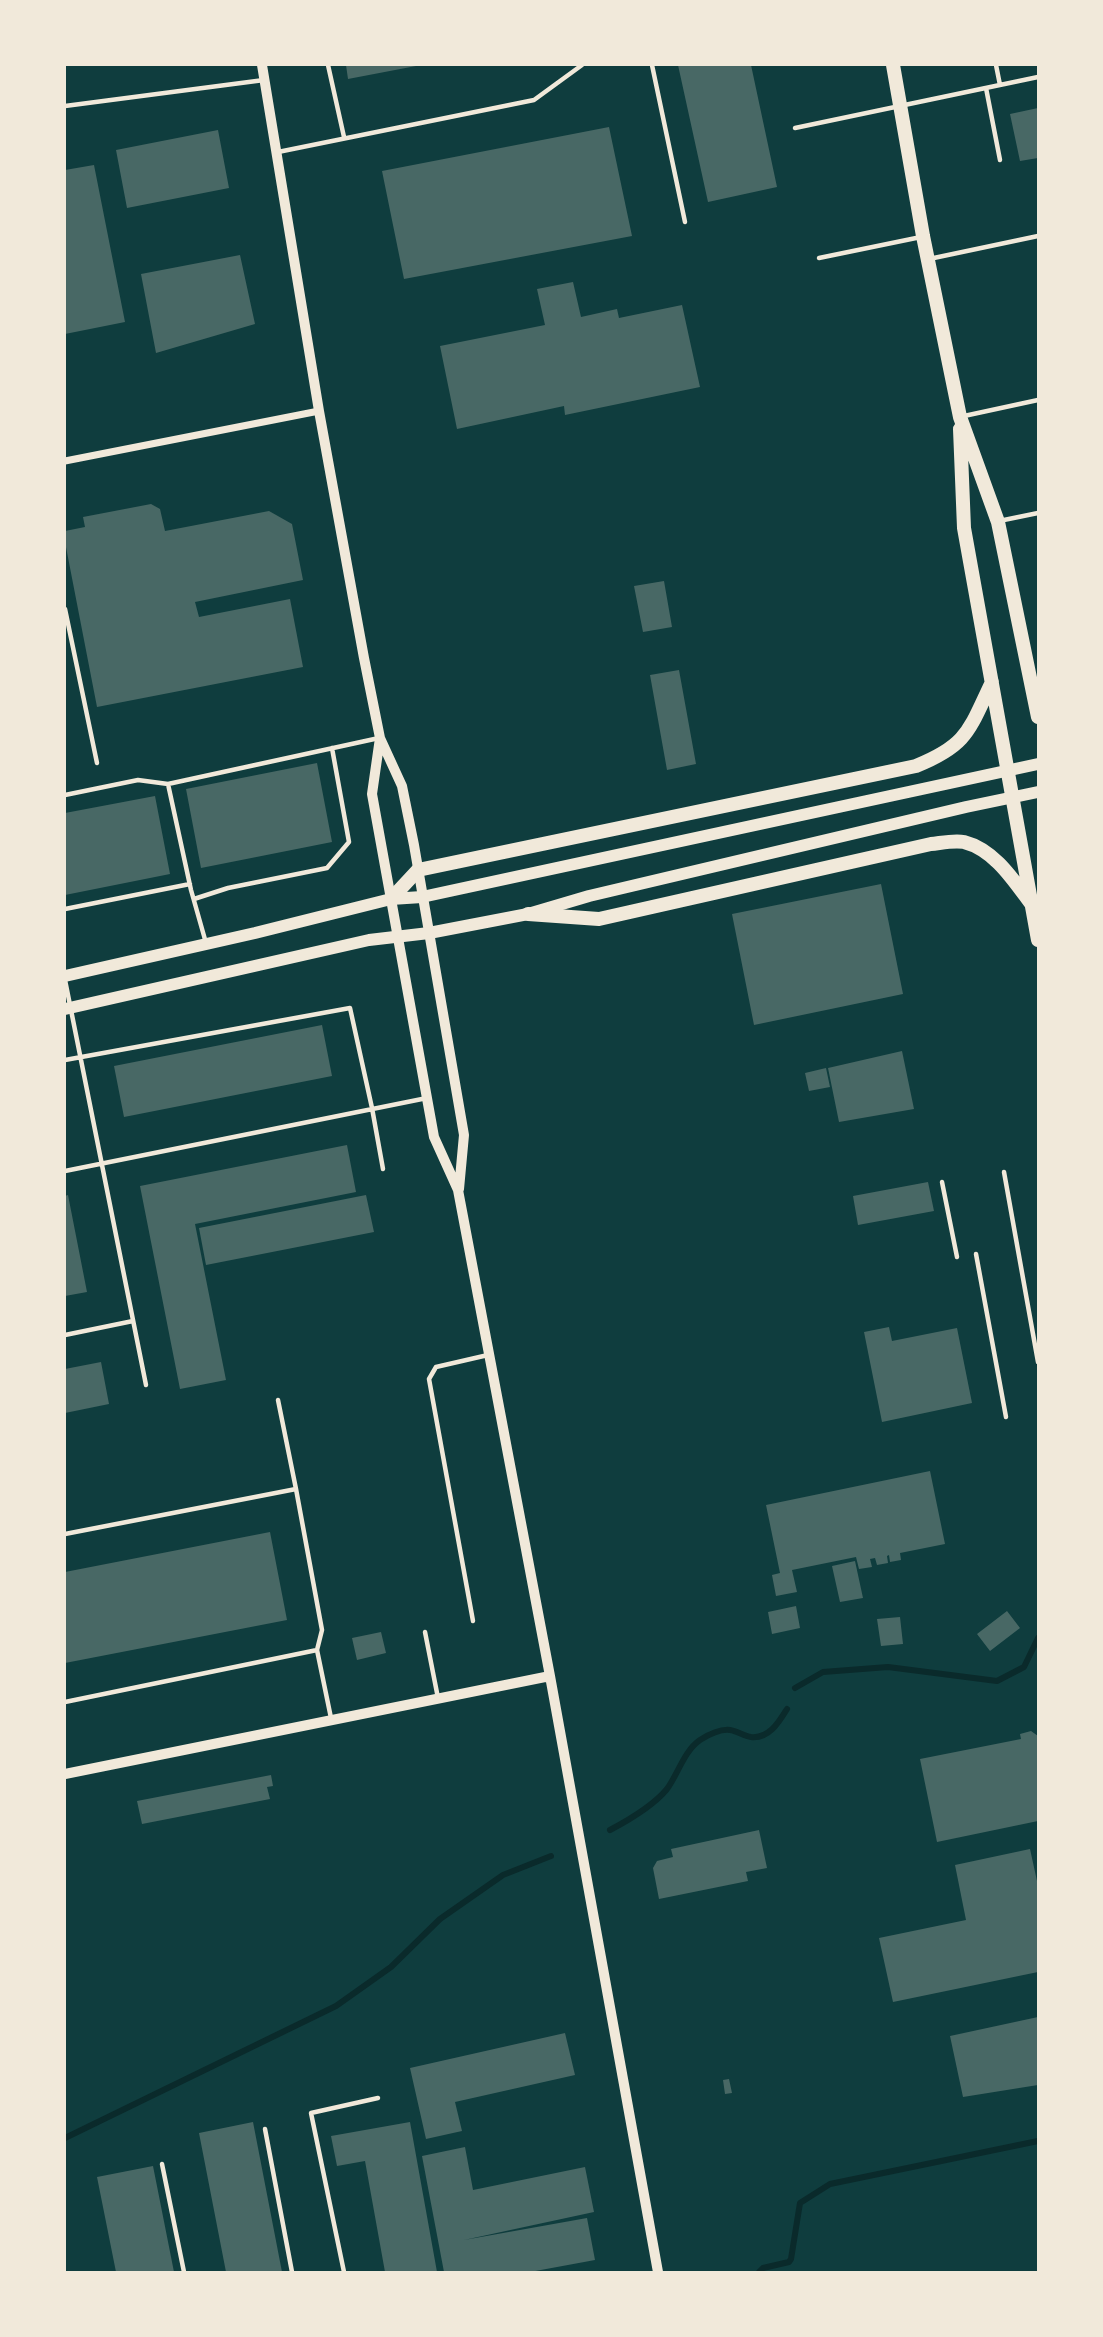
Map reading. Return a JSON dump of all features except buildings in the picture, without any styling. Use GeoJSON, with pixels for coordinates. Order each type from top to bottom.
{"type":"FeatureCollection","features":[{"type":"Feature","properties":{"kind":"highway"},"geometry":{"type":"LineString","coordinates":[[893,65],[923,236],[960,417],[998,522],[1036,693],[1038,718]]}},
{"type":"Feature","properties":{"kind":"highway"},"geometry":{"type":"LineString","coordinates":[[960,417],[964,528],[1038,940]]}},
{"type":"Feature","properties":{"kind":"highway"},"geometry":{"type":"LineString","coordinates":[[391,899],[418,870],[916,766],[957,745],[969,731],[992,682]]}},
{"type":"Feature","properties":{"kind":"highway"},"geometry":{"type":"LineString","coordinates":[[528,914],[599,919],[931,844],[962,841],[982,849],[1002,866],[1032,905]]}},
{"type":"Feature","properties":{"kind":"main road"},"geometry":{"type":"LineString","coordinates":[[65,978],[391,899],[422,897],[1038,764]]}},
{"type":"Feature","properties":{"kind":"main road"},"geometry":{"type":"LineString","coordinates":[[68,1009],[369,940],[429,933],[528,914],[589,896],[1038,792]]}},
{"type":"Feature","properties":{"kind":"street"},"geometry":{"type":"LineString","coordinates":[[262,65],[319,411],[380,738],[402,786],[429,933],[464,1135],[458,1190]]}},
{"type":"Feature","properties":{"kind":"street"},"geometry":{"type":"LineString","coordinates":[[65,461],[319,411]]}},
{"type":"Feature","properties":{"kind":"street"},"geometry":{"type":"LineString","coordinates":[[380,738],[372,794],[397,937],[434,1137],[458,1190],[550,1676],[658,2272]]}},
{"type":"Feature","properties":{"kind":"street"},"geometry":{"type":"LineString","coordinates":[[65,1774],[550,1676]]}},
{"type":"Feature","properties":{"kind":"lane"},"geometry":{"type":"LineString","coordinates":[[328,65],[344,137]]}},
{"type":"Feature","properties":{"kind":"lane"},"geometry":{"type":"LineString","coordinates":[[277,152],[534,100],[582,65]]}},
{"type":"Feature","properties":{"kind":"lane"},"geometry":{"type":"LineString","coordinates":[[652,65],[685,222]]}},
{"type":"Feature","properties":{"kind":"lane"},"geometry":{"type":"LineString","coordinates":[[996,65],[1000,85]]}},
{"type":"Feature","properties":{"kind":"lane"},"geometry":{"type":"LineString","coordinates":[[795,128],[1038,77]]}},
{"type":"Feature","properties":{"kind":"lane"},"geometry":{"type":"LineString","coordinates":[[65,106],[264,80]]}},
{"type":"Feature","properties":{"kind":"lane"},"geometry":{"type":"LineString","coordinates":[[986,88],[1000,160]]}},
{"type":"Feature","properties":{"kind":"lane"},"geometry":{"type":"LineString","coordinates":[[819,258],[923,236]]}},
{"type":"Feature","properties":{"kind":"lane"},"geometry":{"type":"LineString","coordinates":[[928,259],[1038,236]]}},
{"type":"Feature","properties":{"kind":"lane"},"geometry":{"type":"LineString","coordinates":[[960,417],[1038,400]]}},
{"type":"Feature","properties":{"kind":"lane"},"geometry":{"type":"LineString","coordinates":[[998,522],[1038,513]]}},
{"type":"Feature","properties":{"kind":"lane"},"geometry":{"type":"LineString","coordinates":[[65,609],[97,762]]}},
{"type":"Feature","properties":{"kind":"lane"},"geometry":{"type":"LineString","coordinates":[[65,795],[138,780],[168,784],[380,738]]}},
{"type":"Feature","properties":{"kind":"lane"},"geometry":{"type":"LineString","coordinates":[[194,900],[228,888],[327,868],[349,842],[332,748]]}},
{"type":"Feature","properties":{"kind":"lane"},"geometry":{"type":"LineString","coordinates":[[168,784],[206,945]]}},
{"type":"Feature","properties":{"kind":"lane"},"geometry":{"type":"LineString","coordinates":[[65,909],[190,884]]}},
{"type":"Feature","properties":{"kind":"lane"},"geometry":{"type":"LineString","coordinates":[[65,978],[68,1009],[102,1162],[146,1385]]}},
{"type":"Feature","properties":{"kind":"lane"},"geometry":{"type":"LineString","coordinates":[[65,1060],[350,1008],[383,1169]]}},
{"type":"Feature","properties":{"kind":"lane"},"geometry":{"type":"LineString","coordinates":[[65,1171],[427,1098]]}},
{"type":"Feature","properties":{"kind":"lane"},"geometry":{"type":"LineString","coordinates":[[1004,1172],[1038,1362]]}},
{"type":"Feature","properties":{"kind":"lane"},"geometry":{"type":"LineString","coordinates":[[943,1182],[957,1257]]}},
{"type":"Feature","properties":{"kind":"lane"},"geometry":{"type":"LineString","coordinates":[[976,1254],[1006,1417]]}},
{"type":"Feature","properties":{"kind":"lane"},"geometry":{"type":"LineString","coordinates":[[65,1335],[133,1321]]}},
{"type":"Feature","properties":{"kind":"lane"},"geometry":{"type":"LineString","coordinates":[[473,1621],[429,1379],[436,1367],[489,1355]]}},
{"type":"Feature","properties":{"kind":"lane"},"geometry":{"type":"LineString","coordinates":[[278,1400],[322,1630],[317,1650],[332,1720]]}},
{"type":"Feature","properties":{"kind":"lane"},"geometry":{"type":"LineString","coordinates":[[65,1534],[296,1489]]}},
{"type":"Feature","properties":{"kind":"lane"},"geometry":{"type":"LineString","coordinates":[[425,1632],[438,1699]]}},
{"type":"Feature","properties":{"kind":"lane"},"geometry":{"type":"LineString","coordinates":[[65,1702],[317,1650]]}},
{"type":"Feature","properties":{"kind":"lane"},"geometry":{"type":"LineString","coordinates":[[344,2272],[311,2113],[378,2098]]}},
{"type":"Feature","properties":{"kind":"lane"},"geometry":{"type":"LineString","coordinates":[[265,2129],[292,2272]]}},
{"type":"Feature","properties":{"kind":"lane"},"geometry":{"type":"LineString","coordinates":[[162,2164],[184,2272]]}},
{"type":"Feature","properties":{"kind":"waterway"},"geometry":{"type":"LineString","coordinates":[[795,1688],[823,1672],[888,1667],[997,1681],[1024,1667],[1038,1638]]}},
{"type":"Feature","properties":{"kind":"waterway"},"geometry":{"type":"LineString","coordinates":[[610,1830],[662,1795],[690,1750],[700,1740],[726,1730],[751,1737],[763,1735],[773,1729],[787,1709]]}},
{"type":"Feature","properties":{"kind":"waterway"},"geometry":{"type":"LineString","coordinates":[[65,2138],[336,2006],[391,1967],[440,1919],[503,1875],[551,1856]]}},
{"type":"Feature","properties":{"kind":"waterway"},"geometry":{"type":"LineString","coordinates":[[759,2272],[763,2268],[789,2262],[800,2203],[830,2184],[1038,2141]]}}]}
